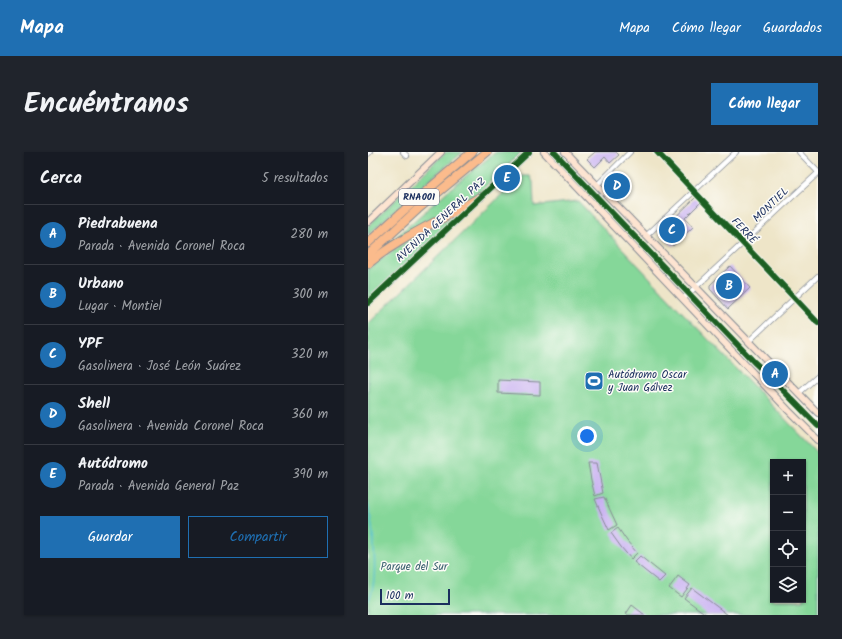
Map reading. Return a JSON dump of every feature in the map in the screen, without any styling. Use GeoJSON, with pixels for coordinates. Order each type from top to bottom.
{"type":"FeatureCollection","features":[{"type":"Feature","properties":{"kind":"highway","name":"RNA001"},"geometry":{"type":"LineString","coordinates":[[368,243],[472,152]]}},
{"type":"Feature","properties":{"kind":"highway","name":"AVENIDA GENERAL PAZ"},"geometry":{"type":"LineString","coordinates":[[368,255],[418,209],[487,152]]}},
{"type":"Feature","properties":{"kind":"highway"},"geometry":{"type":"LineString","coordinates":[[368,264],[393,246],[480,197]]}},
{"type":"Feature","properties":{"kind":"main road"},"geometry":{"type":"LineString","coordinates":[[368,222],[441,152]]}},
{"type":"Feature","properties":{"kind":"main road","name":"AVENIDA GENERAL PAZ"},"geometry":{"type":"LineString","coordinates":[[368,303],[529,152]]}},
{"type":"Feature","properties":{"kind":"main road"},"geometry":{"type":"LineString","coordinates":[[544,152],[818,440]]}},
{"type":"Feature","properties":{"kind":"main road"},"geometry":{"type":"LineString","coordinates":[[565,152],[818,413]]}},
{"type":"Feature","properties":{"kind":"street"},"geometry":{"type":"LineString","coordinates":[[403,152],[407,156]]}},
{"type":"Feature","properties":{"kind":"street"},"geometry":{"type":"LineString","coordinates":[[597,185],[630,152]]}},
{"type":"Feature","properties":{"kind":"street","name":"FERRÉ"},"geometry":{"type":"LineString","coordinates":[[657,152],[818,323]]}},
{"type":"Feature","properties":{"kind":"street"},"geometry":{"type":"LineString","coordinates":[[646,236],[736,152]]}},
{"type":"Feature","properties":{"kind":"street"},"geometry":{"type":"LineString","coordinates":[[799,152],[818,172]]}},
{"type":"Feature","properties":{"kind":"street","name":"MONTIEL"},"geometry":{"type":"LineString","coordinates":[[683,299],[818,172]]}},
{"type":"Feature","properties":{"kind":"street"},"geometry":{"type":"LineString","coordinates":[[749,341],[818,276]]}},
{"type":"Feature","properties":{"kind":"street"},"geometry":{"type":"LineString","coordinates":[[799,393],[818,376]]}},
{"type":"Feature","properties":{"kind":"green space"},"geometry":{"type":"Polygon","coordinates":[[[446,152],[463,152],[410,196],[368,235],[368,226],[446,152]]]}},
{"type":"Feature","properties":{"kind":"green space"},"geometry":{"type":"Polygon","coordinates":[[[496,152],[522,152],[473,198],[384,248],[451,188],[496,152]]]}},
{"type":"Feature","properties":{"kind":"green space","name":"Autódromo Oscar y Juan Gálvez"},"geometry":{"type":"Polygon","coordinates":[[[521,176],[530,176],[533,182],[534,206],[578,201],[679,309],[818,453],[818,615],[368,615],[368,324],[521,176]]]}},
{"type":"Feature","properties":{"kind":"green space"},"geometry":{"type":"Polygon","coordinates":[[[463,211],[368,301],[368,269],[404,243],[463,211]]]}},
{"type":"Feature","properties":{"kind":"building"},"geometry":{"type":"Polygon","coordinates":[[[595,152],[616,152],[619,155],[610,163],[605,157],[595,167],[587,159],[595,152]]]}},
{"type":"Feature","properties":{"kind":"building"},"geometry":{"type":"Polygon","coordinates":[[[620,174],[631,185],[621,194],[610,183],[620,174]]]}},
{"type":"Feature","properties":{"kind":"building"},"geometry":{"type":"Polygon","coordinates":[[[696,197],[701,202],[685,218],[693,227],[673,246],[662,234],[662,230],[696,197]]]}},
{"type":"Feature","properties":{"kind":"building"},"geometry":{"type":"Polygon","coordinates":[[[730,266],[750,288],[728,309],[710,289],[710,285],[730,266]]]}},
{"type":"Feature","properties":{"kind":"building"},"geometry":{"type":"Polygon","coordinates":[[[498,380],[540,382],[540,395],[498,393],[498,380]]]}},
{"type":"Feature","properties":{"kind":"building"},"geometry":{"type":"Polygon","coordinates":[[[588,463],[597,463],[603,493],[595,496],[591,480],[588,463]]]}},
{"type":"Feature","properties":{"kind":"building"},"geometry":{"type":"Polygon","coordinates":[[[604,497],[617,525],[609,530],[595,499],[604,497]]]}},
{"type":"Feature","properties":{"kind":"building"},"geometry":{"type":"Polygon","coordinates":[[[618,528],[637,553],[631,559],[611,533],[618,528]]]}},
{"type":"Feature","properties":{"kind":"building"},"geometry":{"type":"Polygon","coordinates":[[[640,556],[665,576],[659,582],[634,562],[640,556]]]}},
{"type":"Feature","properties":{"kind":"building"},"geometry":{"type":"Polygon","coordinates":[[[678,576],[690,585],[681,597],[669,588],[678,576]]]}},
{"type":"Feature","properties":{"kind":"building"},"geometry":{"type":"Polygon","coordinates":[[[692,588],[728,615],[707,615],[684,598],[692,588]]]}},
{"type":"Feature","properties":{"kind":"building"},"geometry":{"type":"Polygon","coordinates":[[[632,605],[645,615],[626,614],[632,605]]]}},
{"type":"Feature","properties":{"kind":"waterway"},"geometry":{"type":"LineString","coordinates":[[368,504],[372,526],[375,568],[372,592],[368,601]]}},
{"type":"Feature","properties":{"kind":"cycle path"},"geometry":{"type":"LineString","coordinates":[[368,303],[529,152]]}},
{"type":"Feature","properties":{"kind":"cycle path"},"geometry":{"type":"LineString","coordinates":[[554,152],[754,362],[818,426]]}},
{"type":"Feature","properties":{"kind":"cycle path"},"geometry":{"type":"LineString","coordinates":[[657,152],[818,323]]}},
{"type":"Feature","properties":{"kind":"place","name":"Autódromo"},"geometry":{"type":"Point","coordinates":[507,178]}},
{"type":"Feature","properties":{"kind":"place","name":"Shell"},"geometry":{"type":"Point","coordinates":[617,186]}},
{"type":"Feature","properties":{"kind":"place","name":"YPF"},"geometry":{"type":"Point","coordinates":[672,230]}},
{"type":"Feature","properties":{"kind":"place","name":"Urbano"},"geometry":{"type":"Point","coordinates":[729,286]}},
{"type":"Feature","properties":{"kind":"place","name":"Piedrabuena"},"geometry":{"type":"Point","coordinates":[775,374]}},
{"type":"Feature","properties":{"kind":"place","name":"Autódromo Oscar y Juan Gálvez"},"geometry":{"type":"Point","coordinates":[594,381]}},
{"type":"Feature","properties":{"kind":"park label","name":"Parque del Sur"},"geometry":{"type":"Point","coordinates":[414,567]}}]}
